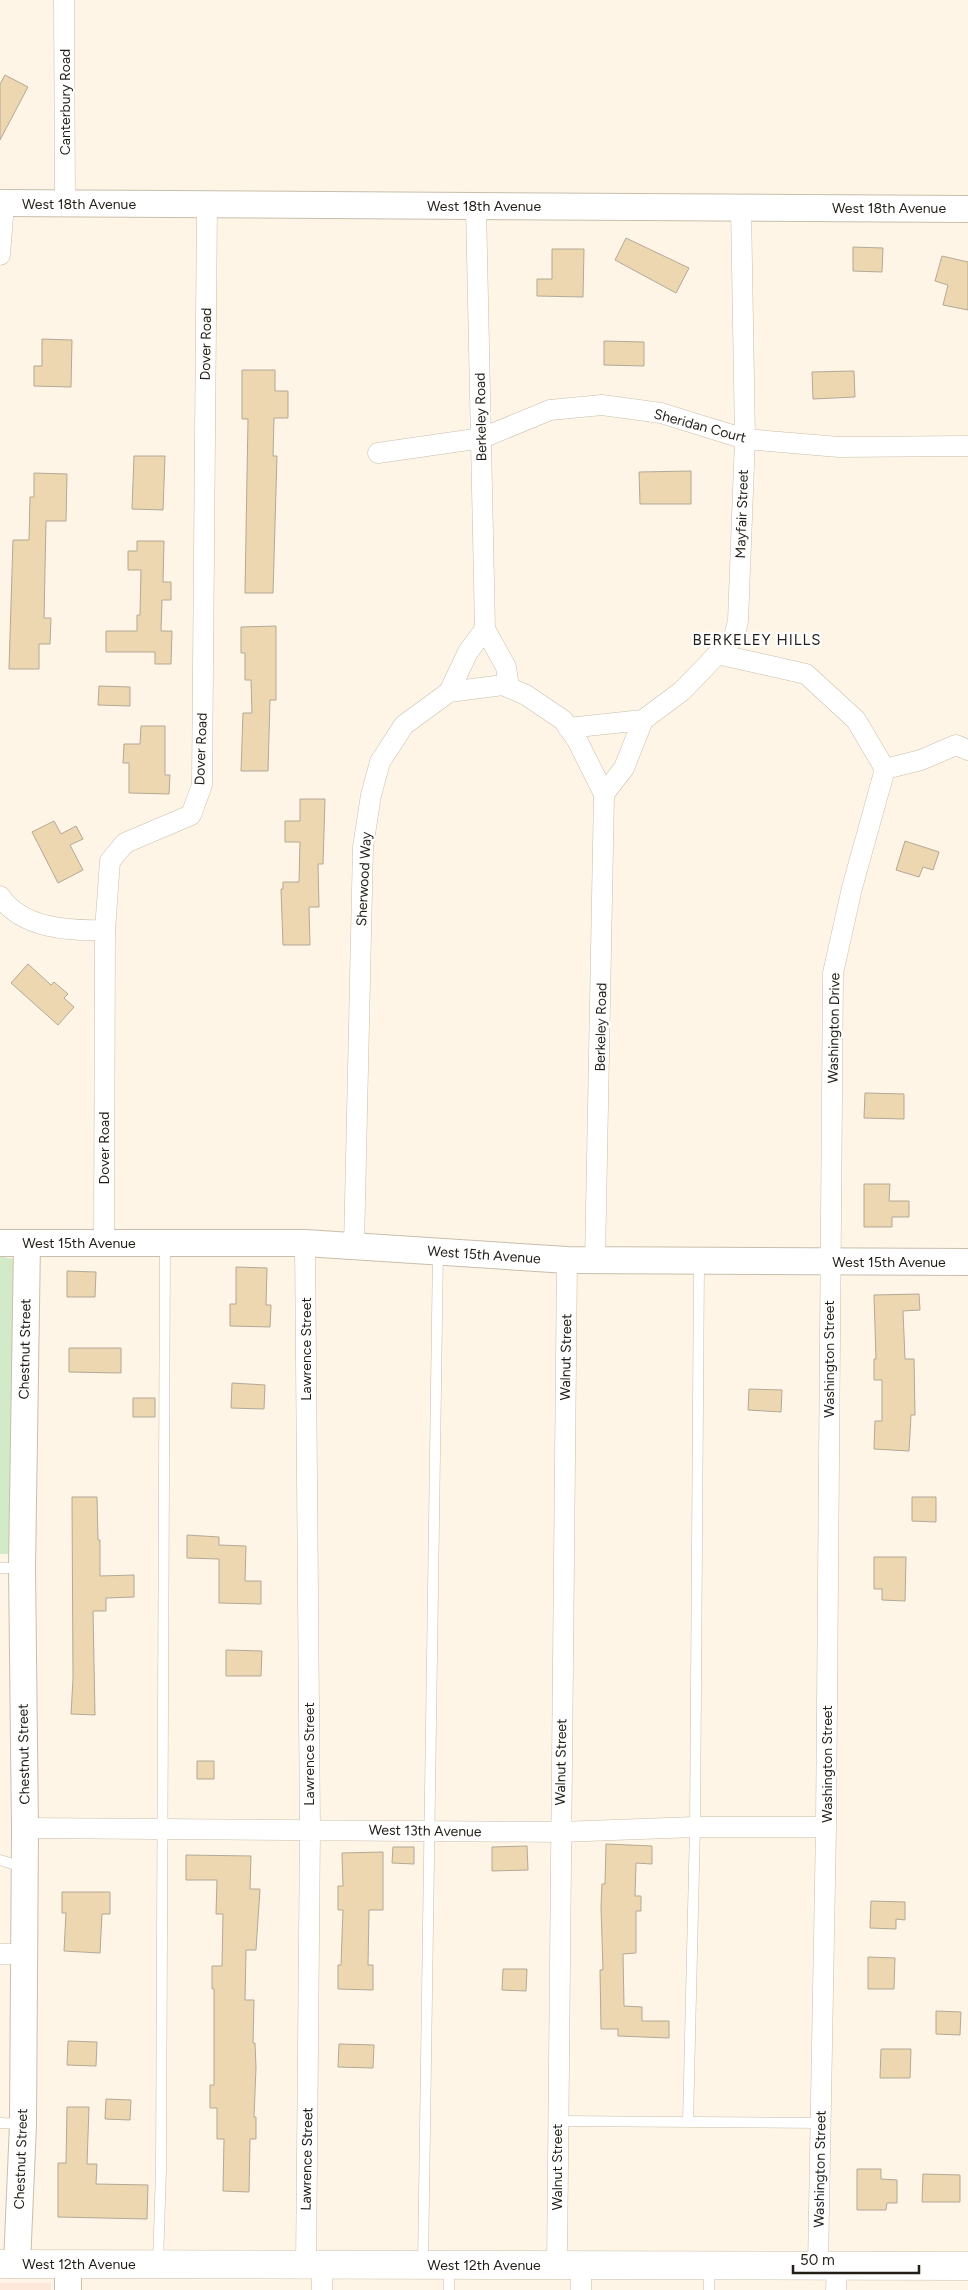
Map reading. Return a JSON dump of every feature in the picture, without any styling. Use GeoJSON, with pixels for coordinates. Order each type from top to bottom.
{"type":"FeatureCollection","features":[{"type":"Feature","properties":{"kind":"main road","name":"West 12th Avenue"},"geometry":{"type":"LineString","coordinates":[[9,2264],[68,2277],[158,2264],[317,2273],[573,2273],[709,2277],[968,2266]]}},
{"type":"Feature","properties":{"kind":"street","name":"Canterbury Road"},"geometry":{"type":"LineString","coordinates":[[64,0],[65,204]]}},
{"type":"Feature","properties":{"kind":"street","name":"West 18th Avenue"},"geometry":{"type":"LineString","coordinates":[[2,203],[968,209]]}},
{"type":"Feature","properties":{"kind":"street"},"geometry":{"type":"LineString","coordinates":[[0,255],[2,203]]}},
{"type":"Feature","properties":{"kind":"street","name":"Dover Road"},"geometry":{"type":"LineString","coordinates":[[104,1243],[105,930],[110,861],[125,843],[191,814],[202,786],[207,204]]}},
{"type":"Feature","properties":{"kind":"street","name":"Berkeley Road"},"geometry":{"type":"LineString","coordinates":[[476,206],[485,629],[506,667],[509,688]]}},
{"type":"Feature","properties":{"kind":"street","name":"Mayfair Street"},"geometry":{"type":"LineString","coordinates":[[568,728],[643,720],[682,692],[734,637],[738,621],[745,439],[741,207]]}},
{"type":"Feature","properties":{"kind":"street","name":"Sheridan Court"},"geometry":{"type":"LineString","coordinates":[[378,453],[482,438],[550,410],[602,405],[661,414],[745,439],[839,447],[968,446]]}},
{"type":"Feature","properties":{"kind":"street"},"geometry":{"type":"LineString","coordinates":[[449,692],[468,652],[485,629]]}},
{"type":"Feature","properties":{"kind":"street"},"geometry":{"type":"LineString","coordinates":[[717,654],[806,674],[856,720],[885,770],[920,760],[964,743]]}},
{"type":"Feature","properties":{"kind":"street","name":"Sherwood Way"},"geometry":{"type":"LineString","coordinates":[[354,1246],[363,847],[371,795],[380,762],[404,725],[449,692],[503,685],[526,694],[563,720],[604,794]]}},
{"type":"Feature","properties":{"kind":"street"},"geometry":{"type":"LineString","coordinates":[[604,794],[624,768],[643,720]]}},
{"type":"Feature","properties":{"kind":"street","name":"Washington Drive"},"geometry":{"type":"LineString","coordinates":[[830,1262],[833,973],[852,888],[885,770]]}},
{"type":"Feature","properties":{"kind":"street","name":"Berkeley Road"},"geometry":{"type":"LineString","coordinates":[[596,1261],[604,794]]}},
{"type":"Feature","properties":{"kind":"street"},"geometry":{"type":"LineString","coordinates":[[0,896],[5,904],[33,922],[70,929],[105,930]]}},
{"type":"Feature","properties":{"kind":"street","name":"West 15th Avenue"},"geometry":{"type":"LineString","coordinates":[[0,1243],[305,1242],[596,1261],[968,1262]]}},
{"type":"Feature","properties":{"kind":"street","name":"Lawrence Street"},"geometry":{"type":"LineString","coordinates":[[305,1242],[310,1830],[317,2273]]}},
{"type":"Feature","properties":{"kind":"street","name":"Chestnut Street"},"geometry":{"type":"LineString","coordinates":[[9,2264],[12,2124],[12,1863],[24,1828],[11,1568],[27,1243]]}},
{"type":"Feature","properties":{"kind":"street","name":"Walnut Street"},"geometry":{"type":"LineString","coordinates":[[567,1260],[558,2122],[573,2273]]}},
{"type":"Feature","properties":{"kind":"street","name":"Washington Street"},"geometry":{"type":"LineString","coordinates":[[830,1262],[826,1827],[821,2123],[830,2273]]}},
{"type":"Feature","properties":{"kind":"street","name":"West 13th Avenue"},"geometry":{"type":"LineString","coordinates":[[24,1828],[560,1832],[695,1827],[826,1827]]}},
{"type":"Feature","properties":{"kind":"lane"},"geometry":{"type":"LineString","coordinates":[[158,2264],[162,2169],[165,1243]]}},
{"type":"Feature","properties":{"kind":"lane"},"geometry":{"type":"LineString","coordinates":[[438,1252],[428,1831],[440,2273]]}},
{"type":"Feature","properties":{"kind":"lane"},"geometry":{"type":"LineString","coordinates":[[688,2122],[695,1827],[699,1262]]}},
{"type":"Feature","properties":{"kind":"lane"},"geometry":{"type":"LineString","coordinates":[[558,2122],[821,2123]]}},
{"type":"Feature","properties":{"kind":"shaded area"},"geometry":{"type":"Polygon","coordinates":[[[0,2283],[51,2283],[51,2290],[0,2290],[0,2283]]]}},
{"type":"Feature","properties":{"kind":"green space"},"geometry":{"type":"Polygon","coordinates":[[[0,1256],[12,1259],[16,1264],[15,1554],[0,1554],[0,1256]]]}},
{"type":"Feature","properties":{"kind":"building"},"geometry":{"type":"Polygon","coordinates":[[[5,75],[28,87],[0,140],[0,84],[5,75]]]}},
{"type":"Feature","properties":{"kind":"building"},"geometry":{"type":"Polygon","coordinates":[[[626,238],[689,268],[676,293],[615,260],[626,238]]]}},
{"type":"Feature","properties":{"kind":"building"},"geometry":{"type":"Polygon","coordinates":[[[853,247],[883,248],[882,272],[853,271],[853,247]]]}},
{"type":"Feature","properties":{"kind":"building"},"geometry":{"type":"Polygon","coordinates":[[[552,249],[584,249],[583,297],[537,296],[537,279],[552,279],[552,249]]]}},
{"type":"Feature","properties":{"kind":"building"},"geometry":{"type":"Polygon","coordinates":[[[942,256],[968,262],[968,310],[943,305],[948,285],[935,281],[942,256]]]}},
{"type":"Feature","properties":{"kind":"building"},"geometry":{"type":"Polygon","coordinates":[[[42,339],[72,340],[71,387],[34,386],[34,366],[42,366],[42,339]]]}},
{"type":"Feature","properties":{"kind":"building"},"geometry":{"type":"Polygon","coordinates":[[[604,341],[644,342],[644,366],[604,365],[604,341]]]}},
{"type":"Feature","properties":{"kind":"building"},"geometry":{"type":"Polygon","coordinates":[[[242,370],[275,370],[275,391],[288,391],[288,418],[274,418],[273,456],[277,456],[273,593],[245,593],[248,419],[242,419],[242,370]]]}},
{"type":"Feature","properties":{"kind":"building"},"geometry":{"type":"Polygon","coordinates":[[[854,371],[855,397],[813,399],[812,372],[854,371]]]}},
{"type":"Feature","properties":{"kind":"building"},"geometry":{"type":"Polygon","coordinates":[[[134,456],[165,456],[163,510],[132,509],[134,456]]]}},
{"type":"Feature","properties":{"kind":"building"},"geometry":{"type":"Polygon","coordinates":[[[691,471],[691,504],[640,504],[639,472],[691,471]]]}},
{"type":"Feature","properties":{"kind":"building"},"geometry":{"type":"Polygon","coordinates":[[[34,473],[67,474],[66,521],[46,521],[44,618],[51,618],[50,644],[39,644],[39,669],[9,669],[13,540],[29,540],[30,497],[34,497],[34,473]]]}},
{"type":"Feature","properties":{"kind":"building"},"geometry":{"type":"Polygon","coordinates":[[[137,541],[164,541],[163,582],[171,582],[171,600],[162,600],[161,631],[172,631],[171,664],[155,664],[155,652],[106,652],[106,631],[137,631],[137,615],[140,615],[141,570],[128,570],[128,551],[137,551],[137,541]]]}},
{"type":"Feature","properties":{"kind":"building"},"geometry":{"type":"Polygon","coordinates":[[[276,626],[276,700],[270,700],[268,771],[241,771],[243,713],[252,713],[251,680],[245,680],[245,653],[241,653],[241,627],[276,626]]]}},
{"type":"Feature","properties":{"kind":"building"},"geometry":{"type":"Polygon","coordinates":[[[99,686],[130,687],[130,706],[98,705],[99,686]]]}},
{"type":"Feature","properties":{"kind":"building"},"geometry":{"type":"Polygon","coordinates":[[[141,726],[165,726],[165,775],[170,775],[169,794],[129,793],[129,763],[123,763],[124,744],[140,744],[141,726]]]}},
{"type":"Feature","properties":{"kind":"building"},"geometry":{"type":"Polygon","coordinates":[[[300,799],[325,799],[323,864],[318,864],[319,907],[309,907],[310,945],[283,945],[281,889],[283,889],[283,882],[299,882],[300,842],[285,842],[285,821],[300,821],[300,799]]]}},
{"type":"Feature","properties":{"kind":"building"},"geometry":{"type":"Polygon","coordinates":[[[54,821],[61,834],[76,826],[83,839],[70,845],[83,870],[58,883],[32,832],[54,821]]]}},
{"type":"Feature","properties":{"kind":"building"},"geometry":{"type":"Polygon","coordinates":[[[905,841],[939,852],[933,870],[923,867],[919,877],[896,870],[905,841]]]}},
{"type":"Feature","properties":{"kind":"building"},"geometry":{"type":"Polygon","coordinates":[[[28,964],[51,985],[54,982],[68,994],[64,998],[74,1007],[58,1025],[11,983],[28,964]]]}},
{"type":"Feature","properties":{"kind":"building"},"geometry":{"type":"Polygon","coordinates":[[[865,1093],[904,1094],[904,1119],[864,1118],[865,1093]]]}},
{"type":"Feature","properties":{"kind":"building"},"geometry":{"type":"Polygon","coordinates":[[[864,1184],[890,1184],[889,1201],[909,1201],[909,1217],[892,1217],[892,1227],[864,1227],[864,1184]]]}},
{"type":"Feature","properties":{"kind":"building"},"geometry":{"type":"Polygon","coordinates":[[[236,1267],[267,1268],[266,1305],[271,1305],[270,1327],[230,1326],[230,1304],[236,1304],[236,1267]]]}},
{"type":"Feature","properties":{"kind":"building"},"geometry":{"type":"Polygon","coordinates":[[[67,1271],[96,1272],[95,1297],[67,1297],[67,1271]]]}},
{"type":"Feature","properties":{"kind":"building"},"geometry":{"type":"Polygon","coordinates":[[[919,1294],[920,1310],[903,1311],[905,1359],[914,1359],[915,1415],[911,1415],[909,1451],[874,1449],[875,1421],[882,1421],[882,1380],[874,1380],[874,1359],[876,1359],[874,1295],[919,1294]]]}},
{"type":"Feature","properties":{"kind":"building"},"geometry":{"type":"Polygon","coordinates":[[[69,1348],[121,1348],[121,1373],[69,1372],[69,1348]]]}},
{"type":"Feature","properties":{"kind":"building"},"geometry":{"type":"Polygon","coordinates":[[[232,1383],[265,1385],[264,1409],[231,1408],[232,1383]]]}},
{"type":"Feature","properties":{"kind":"building"},"geometry":{"type":"Polygon","coordinates":[[[749,1389],[782,1390],[781,1412],[748,1410],[749,1389]]]}},
{"type":"Feature","properties":{"kind":"building"},"geometry":{"type":"Polygon","coordinates":[[[133,1398],[155,1398],[155,1417],[133,1417],[133,1398]]]}},
{"type":"Feature","properties":{"kind":"building"},"geometry":{"type":"Polygon","coordinates":[[[72,1497],[97,1497],[100,1576],[134,1575],[134,1597],[106,1598],[106,1611],[93,1611],[95,1715],[71,1714],[73,1679],[72,1497]]]}},
{"type":"Feature","properties":{"kind":"building"},"geometry":{"type":"Polygon","coordinates":[[[912,1497],[936,1497],[936,1522],[912,1521],[912,1497]]]}},
{"type":"Feature","properties":{"kind":"building"},"geometry":{"type":"Polygon","coordinates":[[[187,1535],[219,1537],[219,1545],[246,1546],[245,1581],[261,1581],[261,1604],[219,1603],[219,1559],[187,1558],[187,1535]]]}},
{"type":"Feature","properties":{"kind":"building"},"geometry":{"type":"Polygon","coordinates":[[[874,1557],[906,1557],[905,1601],[882,1600],[882,1589],[874,1589],[874,1557]]]}},
{"type":"Feature","properties":{"kind":"building"},"geometry":{"type":"Polygon","coordinates":[[[226,1650],[262,1651],[261,1676],[226,1676],[226,1650]]]}},
{"type":"Feature","properties":{"kind":"building"},"geometry":{"type":"Polygon","coordinates":[[[197,1761],[214,1761],[214,1779],[197,1779],[197,1761]]]}},
{"type":"Feature","properties":{"kind":"building"},"geometry":{"type":"Polygon","coordinates":[[[606,1844],[652,1846],[652,1864],[636,1863],[635,1896],[641,1896],[641,1911],[636,1911],[636,1953],[623,1954],[624,2006],[642,2007],[642,2021],[669,2021],[669,2038],[618,2036],[618,2029],[601,2029],[600,1970],[603,1970],[601,1907],[602,1884],[605,1884],[606,1844]]]}},
{"type":"Feature","properties":{"kind":"building"},"geometry":{"type":"Polygon","coordinates":[[[527,1846],[528,1870],[492,1871],[492,1847],[527,1846]]]}},
{"type":"Feature","properties":{"kind":"building"},"geometry":{"type":"Polygon","coordinates":[[[393,1847],[414,1847],[414,1864],[392,1863],[393,1847]]]}},
{"type":"Feature","properties":{"kind":"building"},"geometry":{"type":"Polygon","coordinates":[[[383,1852],[383,1910],[369,1910],[368,1965],[373,1965],[373,1990],[338,1989],[338,1965],[341,1965],[343,1910],[338,1910],[338,1886],[343,1886],[342,1853],[383,1852]]]}},
{"type":"Feature","properties":{"kind":"building"},"geometry":{"type":"Polygon","coordinates":[[[186,1855],[251,1856],[250,1889],[260,1889],[256,1950],[246,1950],[245,2000],[254,2000],[253,2043],[255,2043],[256,2067],[254,2117],[256,2117],[256,2139],[250,2139],[249,2192],[223,2191],[224,2139],[217,2139],[217,2108],[210,2108],[210,2085],[214,2085],[214,1989],[212,1989],[212,1966],[222,1966],[223,1914],[216,1914],[217,1880],[186,1880],[186,1855]]]}},
{"type":"Feature","properties":{"kind":"building"},"geometry":{"type":"Polygon","coordinates":[[[62,1892],[110,1892],[110,1914],[102,1914],[100,1953],[64,1951],[66,1913],[62,1913],[62,1892]]]}},
{"type":"Feature","properties":{"kind":"building"},"geometry":{"type":"Polygon","coordinates":[[[871,1901],[905,1902],[905,1920],[896,1919],[896,1929],[870,1928],[871,1901]]]}},
{"type":"Feature","properties":{"kind":"building"},"geometry":{"type":"Polygon","coordinates":[[[868,1957],[895,1958],[894,1989],[868,1989],[868,1957]]]}},
{"type":"Feature","properties":{"kind":"building"},"geometry":{"type":"Polygon","coordinates":[[[503,1969],[527,1969],[526,1991],[502,1990],[503,1969]]]}},
{"type":"Feature","properties":{"kind":"building"},"geometry":{"type":"Polygon","coordinates":[[[936,2011],[961,2012],[960,2035],[936,2034],[936,2011]]]}},
{"type":"Feature","properties":{"kind":"building"},"geometry":{"type":"Polygon","coordinates":[[[68,2041],[97,2042],[96,2066],[67,2065],[68,2041]]]}},
{"type":"Feature","properties":{"kind":"building"},"geometry":{"type":"Polygon","coordinates":[[[339,2044],[374,2045],[373,2068],[338,2067],[339,2044]]]}},
{"type":"Feature","properties":{"kind":"building"},"geometry":{"type":"Polygon","coordinates":[[[881,2049],[911,2049],[910,2078],[880,2078],[881,2049]]]}},
{"type":"Feature","properties":{"kind":"building"},"geometry":{"type":"Polygon","coordinates":[[[106,2099],[131,2100],[130,2120],[105,2119],[106,2099]]]}},
{"type":"Feature","properties":{"kind":"building"},"geometry":{"type":"Polygon","coordinates":[[[67,2107],[89,2107],[87,2164],[97,2164],[96,2184],[148,2185],[147,2219],[58,2217],[58,2163],[66,2163],[67,2107]]]}},
{"type":"Feature","properties":{"kind":"building"},"geometry":{"type":"Polygon","coordinates":[[[857,2169],[881,2169],[881,2179],[897,2180],[897,2203],[887,2203],[886,2210],[857,2210],[857,2169]]]}},
{"type":"Feature","properties":{"kind":"building"},"geometry":{"type":"Polygon","coordinates":[[[923,2174],[960,2175],[960,2202],[922,2202],[923,2174]]]}},
{"type":"Feature","properties":{"kind":"district","name":"BERKELEY HILLS"},"geometry":{"type":"Point","coordinates":[757,640]}}]}
